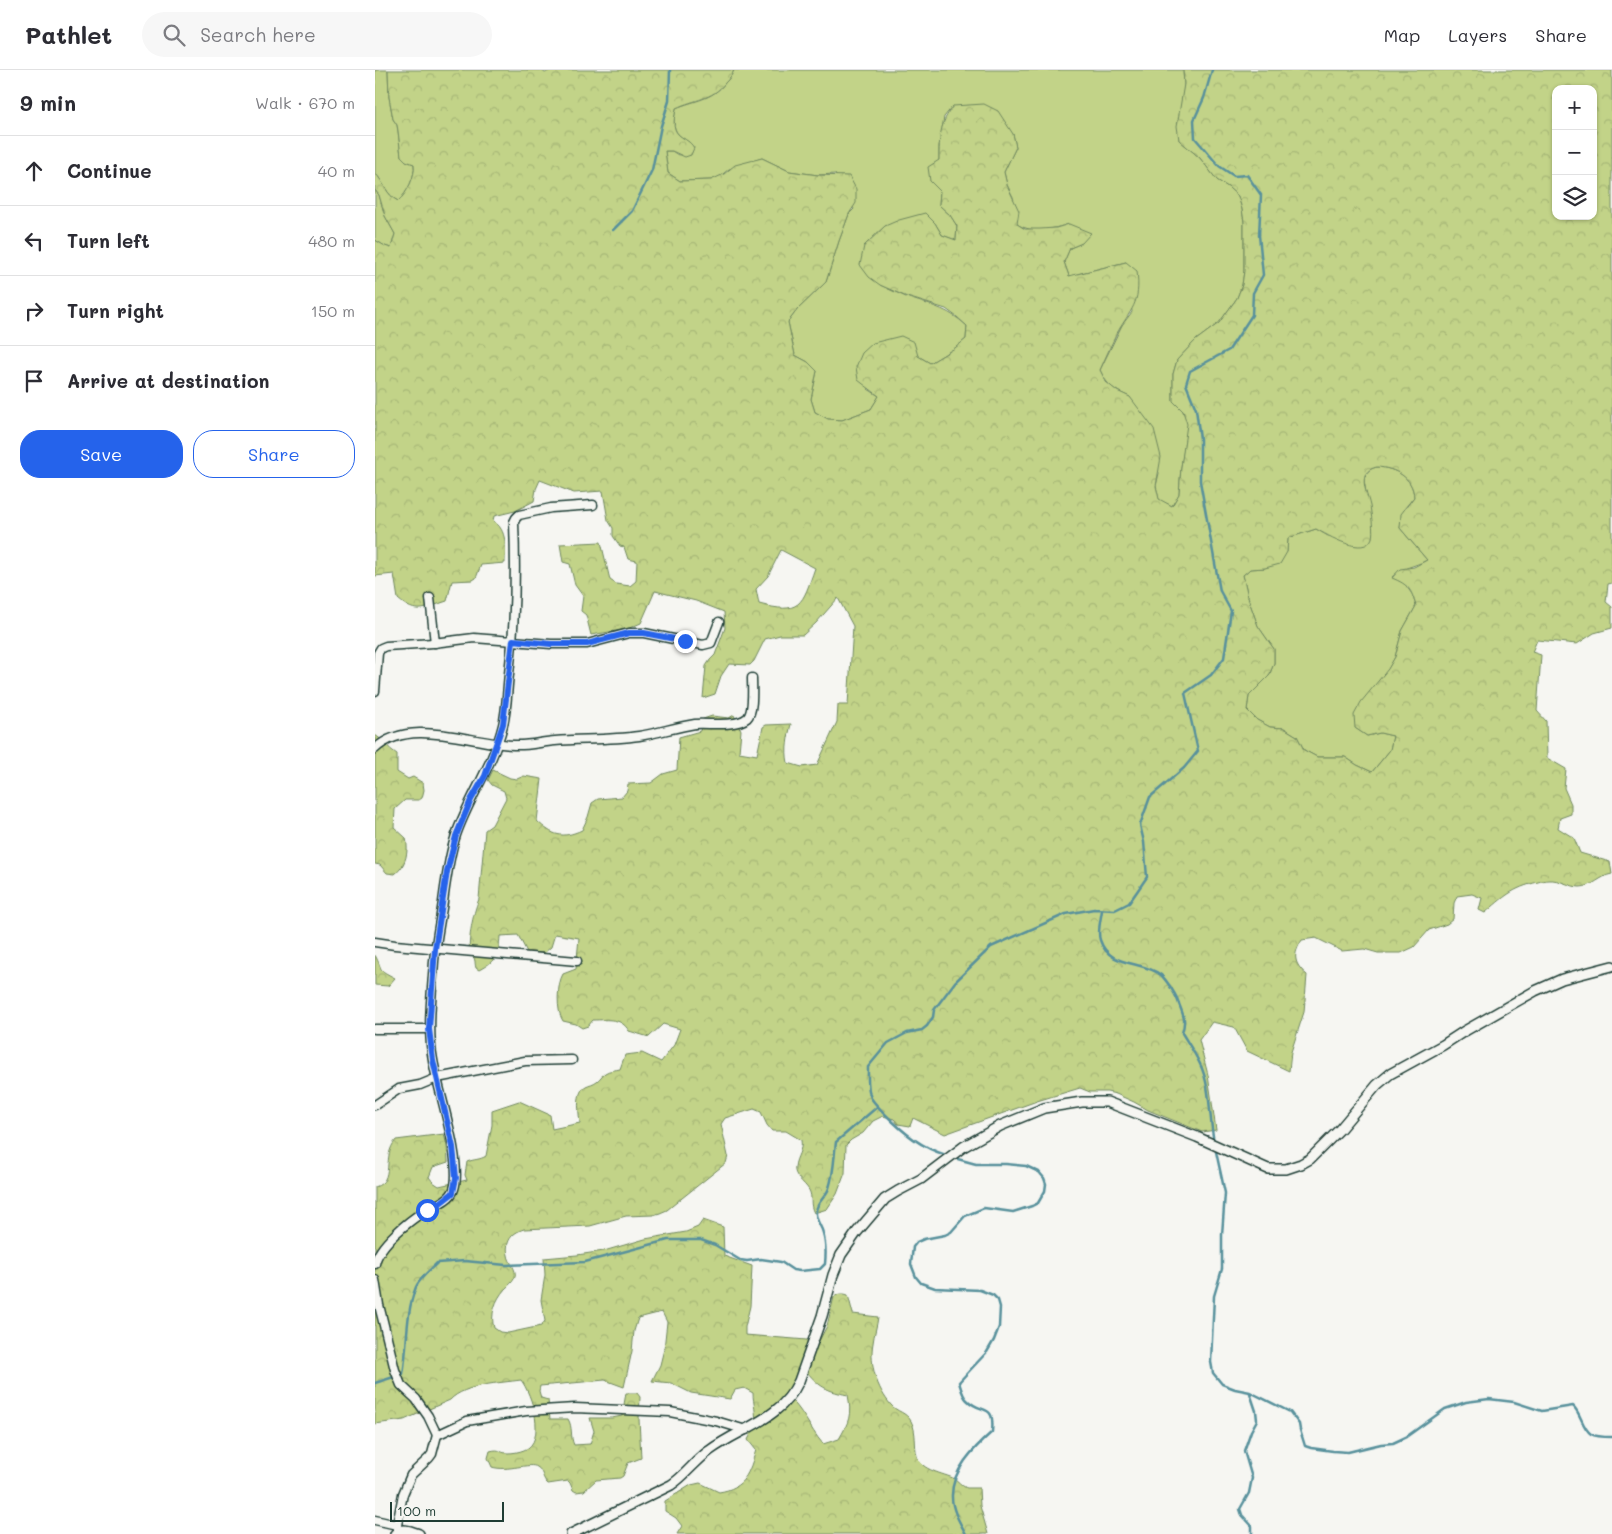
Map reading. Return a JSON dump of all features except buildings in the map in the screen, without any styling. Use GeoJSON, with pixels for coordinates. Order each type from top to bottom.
{"type":"FeatureCollection","features":[{"type":"Feature","properties":{"kind":"main road"},"geometry":{"type":"LineString","coordinates":[[571,1534],[678,1480],[713,1448],[746,1430],[781,1406],[795,1390],[802,1374],[841,1255],[877,1207],[897,1191],[921,1179],[963,1147],[1000,1126],[1045,1108],[1082,1102],[1107,1102],[1197,1137],[1268,1169],[1286,1169],[1310,1159],[1340,1129],[1377,1085],[1390,1074],[1535,991],[1562,979],[1612,966]]}},
{"type":"Feature","properties":{"kind":"main road"},"geometry":{"type":"LineString","coordinates":[[396,1530],[406,1530],[419,1534]]}},
{"type":"Feature","properties":{"kind":"street"},"geometry":{"type":"LineString","coordinates":[[375,1264],[383,1249],[397,1233],[411,1220],[449,1196],[455,1189],[456,1178],[453,1147],[433,1060],[429,1029],[435,949],[447,872],[456,836],[471,800],[485,776],[503,724],[513,640],[514,522],[519,515],[551,508],[593,505]]}},
{"type":"Feature","properties":{"kind":"street"},"geometry":{"type":"LineString","coordinates":[[430,598],[435,643]]}},
{"type":"Feature","properties":{"kind":"street"},"geometry":{"type":"LineString","coordinates":[[375,691],[377,653],[381,648],[398,644],[435,643],[474,638],[551,644],[587,644],[629,633],[644,633],[703,645],[711,643],[719,622]]}},
{"type":"Feature","properties":{"kind":"street"},"geometry":{"type":"LineString","coordinates":[[375,750],[383,742],[401,734],[417,733],[453,736],[497,743],[528,745],[554,741],[638,736],[685,726],[742,720],[746,719],[750,714],[753,678]]}},
{"type":"Feature","properties":{"kind":"street"},"geometry":{"type":"LineString","coordinates":[[375,942],[577,961]]}},
{"type":"Feature","properties":{"kind":"street"},"geometry":{"type":"LineString","coordinates":[[375,1029],[429,1029]]}},
{"type":"Feature","properties":{"kind":"street"},"geometry":{"type":"LineString","coordinates":[[375,1104],[399,1088],[437,1078],[525,1060],[572,1060]]}},
{"type":"Feature","properties":{"kind":"street"},"geometry":{"type":"LineString","coordinates":[[375,1280],[379,1305],[395,1370],[401,1386],[416,1399],[428,1416],[437,1435],[432,1454],[411,1475],[403,1494],[396,1530],[375,1520]]}},
{"type":"Feature","properties":{"kind":"street"},"geometry":{"type":"LineString","coordinates":[[437,1435],[467,1421],[525,1411],[575,1408],[670,1412],[716,1421],[746,1430]]}},
{"type":"Feature","properties":{"kind":"green space"},"geometry":{"type":"Polygon","coordinates":[[[375,70],[388,70],[389,97],[393,119],[397,125],[401,156],[406,161],[414,164],[414,173],[410,184],[405,194],[398,201],[388,192],[375,173],[375,70]]]}},
{"type":"Feature","properties":{"kind":"green space"},"geometry":{"type":"Polygon","coordinates":[[[388,70],[541,70],[545,73],[551,70],[734,70],[728,80],[715,93],[676,108],[675,129],[694,148],[691,155],[685,157],[672,151],[665,151],[668,173],[680,181],[711,180],[724,174],[735,165],[762,158],[789,171],[818,175],[849,176],[856,189],[856,203],[849,214],[826,282],[797,310],[788,322],[795,355],[808,362],[817,371],[811,399],[815,412],[828,419],[842,420],[871,409],[879,396],[858,380],[856,367],[862,353],[873,343],[901,336],[914,342],[918,356],[930,363],[966,339],[967,326],[946,309],[907,297],[880,285],[869,277],[860,265],[864,246],[885,226],[925,213],[935,223],[942,235],[956,240],[957,226],[950,215],[939,205],[940,191],[930,181],[928,167],[939,160],[941,131],[945,119],[953,106],[984,104],[998,111],[1013,134],[1016,147],[1004,172],[1007,185],[1019,211],[1017,224],[1025,229],[1040,229],[1056,228],[1069,224],[1091,233],[1082,243],[1070,248],[1064,262],[1069,276],[1126,262],[1137,271],[1138,292],[1134,306],[1116,335],[1100,370],[1106,382],[1117,391],[1130,397],[1154,429],[1161,457],[1156,486],[1159,499],[1172,506],[1179,494],[1187,424],[1183,411],[1173,401],[1173,374],[1177,360],[1196,340],[1219,323],[1237,298],[1242,285],[1244,271],[1244,222],[1238,196],[1217,180],[1200,158],[1179,140],[1177,126],[1184,84],[1183,70],[1612,70],[1612,583],[1608,584],[1606,602],[1612,607],[1612,628],[1594,633],[1577,644],[1537,640],[1532,652],[1541,655],[1537,711],[1546,721],[1547,758],[1566,769],[1564,788],[1571,804],[1571,814],[1560,818],[1558,828],[1574,838],[1580,853],[1610,862],[1612,874],[1585,887],[1576,887],[1553,880],[1529,884],[1509,894],[1485,913],[1479,910],[1482,898],[1472,894],[1457,896],[1454,903],[1453,919],[1447,924],[1429,930],[1414,947],[1401,953],[1378,953],[1364,949],[1342,951],[1316,938],[1302,940],[1297,950],[1296,959],[1299,967],[1307,975],[1304,1012],[1291,1052],[1289,1071],[1247,1051],[1234,1027],[1212,1022],[1199,1040],[1208,1075],[1216,1130],[1202,1132],[1148,1110],[1116,1094],[1090,1092],[1080,1088],[1037,1101],[945,1134],[913,1118],[910,1126],[898,1124],[894,1119],[883,1116],[873,1121],[863,1133],[846,1145],[845,1173],[837,1194],[827,1209],[814,1213],[809,1190],[797,1176],[795,1170],[801,1140],[786,1131],[772,1131],[761,1112],[754,1109],[725,1118],[721,1124],[728,1156],[726,1163],[667,1210],[653,1215],[626,1216],[590,1226],[524,1229],[512,1236],[508,1242],[508,1255],[515,1277],[505,1289],[494,1308],[494,1328],[500,1332],[508,1333],[541,1326],[545,1321],[541,1300],[545,1275],[544,1258],[604,1251],[645,1239],[686,1232],[698,1227],[703,1220],[723,1227],[724,1256],[752,1266],[750,1306],[745,1335],[819,1341],[827,1326],[834,1297],[841,1294],[848,1295],[853,1314],[878,1317],[872,1351],[875,1376],[886,1399],[911,1421],[919,1461],[933,1471],[955,1479],[967,1488],[979,1488],[980,1506],[988,1534],[677,1534],[682,1526],[676,1518],[665,1511],[665,1501],[691,1485],[700,1483],[719,1492],[735,1487],[740,1483],[751,1466],[756,1450],[748,1440],[756,1417],[753,1393],[744,1388],[735,1390],[730,1399],[691,1393],[671,1383],[652,1381],[660,1365],[664,1349],[667,1322],[662,1312],[638,1318],[624,1387],[605,1380],[540,1386],[541,1398],[548,1400],[550,1419],[568,1419],[574,1445],[590,1444],[594,1431],[590,1418],[622,1416],[626,1393],[637,1393],[640,1397],[641,1458],[628,1463],[623,1476],[620,1478],[596,1480],[584,1491],[576,1492],[568,1481],[548,1484],[540,1470],[534,1466],[492,1467],[488,1458],[490,1451],[498,1450],[514,1453],[524,1450],[531,1445],[535,1438],[536,1428],[533,1406],[521,1380],[474,1387],[456,1395],[450,1400],[404,1420],[375,1424],[375,1187],[385,1179],[389,1154],[396,1140],[444,1134],[448,1162],[433,1167],[429,1177],[439,1186],[467,1180],[465,1175],[467,1162],[486,1156],[492,1125],[492,1110],[519,1101],[550,1115],[552,1129],[580,1123],[578,1103],[580,1093],[586,1086],[597,1081],[607,1072],[620,1069],[625,1055],[642,1053],[661,1062],[674,1045],[680,1029],[663,1024],[649,1037],[629,1031],[622,1023],[614,1020],[593,1020],[588,1026],[582,1028],[576,1024],[563,1021],[558,1004],[559,984],[563,974],[576,969],[579,938],[555,934],[551,947],[544,953],[527,952],[518,935],[500,936],[499,948],[493,960],[479,970],[476,968],[474,958],[469,955],[473,919],[479,899],[485,830],[492,825],[506,798],[504,791],[492,785],[488,780],[493,770],[510,778],[517,779],[524,776],[542,779],[537,821],[553,833],[563,835],[582,830],[592,803],[598,799],[622,797],[627,791],[628,784],[651,783],[663,774],[677,770],[679,737],[700,731],[703,719],[712,716],[729,718],[734,715],[741,730],[739,752],[757,755],[763,727],[766,725],[791,724],[787,748],[788,763],[802,767],[817,765],[837,722],[838,705],[848,705],[853,626],[838,598],[803,635],[780,635],[765,639],[750,665],[729,664],[721,676],[715,694],[703,698],[706,666],[715,655],[725,628],[724,612],[696,601],[655,591],[641,623],[627,629],[591,635],[586,615],[581,611],[583,596],[575,585],[570,564],[563,562],[560,544],[601,542],[610,580],[616,584],[630,586],[636,581],[637,561],[628,559],[624,547],[620,546],[613,536],[613,528],[608,520],[603,491],[574,493],[540,480],[534,501],[515,511],[494,516],[493,521],[498,525],[503,534],[505,563],[481,565],[476,578],[473,580],[452,581],[447,601],[427,608],[416,609],[398,599],[394,574],[375,576],[375,240],[391,248],[395,234],[385,216],[379,195],[375,190],[375,173],[388,192],[398,201],[405,194],[414,173],[414,164],[406,161],[401,156],[397,125],[393,119],[389,97],[388,70]],[[1377,467],[1370,469],[1364,479],[1373,527],[1373,535],[1368,544],[1354,546],[1316,529],[1288,538],[1287,552],[1280,564],[1250,569],[1243,575],[1249,601],[1258,626],[1274,649],[1274,663],[1269,676],[1249,696],[1247,710],[1257,720],[1270,727],[1284,728],[1297,736],[1304,750],[1317,757],[1345,757],[1372,772],[1390,750],[1393,736],[1380,733],[1367,736],[1355,728],[1354,715],[1361,702],[1388,669],[1395,657],[1402,631],[1416,606],[1409,588],[1392,578],[1400,569],[1414,567],[1427,560],[1400,528],[1401,514],[1414,497],[1410,484],[1402,475],[1390,469],[1377,467]],[[781,550],[768,576],[756,589],[759,604],[784,608],[792,607],[803,599],[807,591],[815,568],[781,550]],[[801,1365],[798,1376],[786,1395],[797,1406],[823,1444],[839,1439],[849,1418],[848,1395],[821,1386],[801,1365]]]}},
{"type":"Feature","properties":{"kind":"green space"},"geometry":{"type":"Polygon","coordinates":[[[734,70],[1183,70],[1184,84],[1179,140],[1200,158],[1217,180],[1238,196],[1244,222],[1244,271],[1242,285],[1237,298],[1219,323],[1196,340],[1177,360],[1173,374],[1173,401],[1183,411],[1188,424],[1179,494],[1172,506],[1159,500],[1156,486],[1159,473],[1130,397],[1112,387],[1105,380],[1100,370],[1122,325],[1132,312],[1126,262],[1069,276],[1064,262],[1070,248],[1082,243],[1069,224],[1036,230],[1017,224],[1013,197],[1007,185],[1004,172],[1016,147],[1013,134],[953,106],[944,117],[939,146],[939,160],[930,181],[940,191],[939,205],[950,215],[957,226],[956,240],[942,235],[935,223],[885,226],[864,246],[880,285],[952,315],[967,326],[966,339],[930,363],[918,356],[868,389],[879,396],[871,409],[842,420],[828,419],[815,412],[811,399],[817,371],[808,362],[795,355],[788,322],[797,310],[826,282],[849,214],[854,209],[835,174],[818,175],[789,171],[762,158],[729,169],[718,178],[711,180],[680,181],[668,173],[665,151],[672,151],[678,155],[694,148],[675,129],[676,108],[715,93],[728,80],[734,70]]]}},
{"type":"Feature","properties":{"kind":"green space"},"geometry":{"type":"Polygon","coordinates":[[[375,190],[379,195],[385,216],[395,234],[391,248],[375,240],[375,190]]]}},
{"type":"Feature","properties":{"kind":"green space"},"geometry":{"type":"Polygon","coordinates":[[[1377,467],[1390,469],[1402,475],[1410,484],[1414,497],[1404,509],[1400,528],[1427,560],[1404,569],[1392,577],[1404,583],[1412,594],[1416,606],[1402,631],[1395,657],[1355,728],[1367,736],[1380,733],[1393,736],[1390,750],[1372,772],[1345,757],[1317,757],[1304,750],[1297,736],[1284,728],[1270,727],[1257,720],[1247,710],[1249,696],[1269,676],[1274,663],[1274,649],[1258,626],[1249,601],[1243,575],[1250,569],[1265,568],[1287,552],[1288,538],[1316,529],[1328,536],[1372,530],[1364,480],[1368,471],[1377,467]]]}},
{"type":"Feature","properties":{"kind":"green space"},"geometry":{"type":"Polygon","coordinates":[[[375,735],[397,754],[397,772],[408,779],[413,777],[423,783],[422,798],[419,800],[405,800],[395,809],[394,827],[406,838],[407,848],[404,863],[395,874],[387,873],[380,865],[375,864],[375,735]]]}},
{"type":"Feature","properties":{"kind":"green space"},"geometry":{"type":"Polygon","coordinates":[[[375,955],[381,969],[395,978],[388,986],[375,985],[375,955]]]}},
{"type":"Feature","properties":{"kind":"waterway"},"geometry":{"type":"LineString","coordinates":[[613,230],[632,211],[652,170],[661,126],[669,101],[670,70]]}},
{"type":"Feature","properties":{"kind":"waterway"},"geometry":{"type":"LineString","coordinates":[[946,1155],[914,1139],[876,1105],[869,1091],[868,1067],[888,1043],[907,1033],[922,1030],[927,1026],[933,1017],[934,1010],[955,982],[991,947],[1066,914],[1094,909],[1115,910],[1129,903],[1147,877],[1144,842],[1140,825],[1150,797],[1184,768],[1198,751],[1185,693],[1211,675],[1224,658],[1231,611],[1220,591],[1200,481],[1200,439],[1196,409],[1186,384],[1190,371],[1229,350],[1252,315],[1253,293],[1263,275],[1259,235],[1261,195],[1247,175],[1234,176],[1219,166],[1195,138],[1194,120],[1204,98],[1212,70]]}},
{"type":"Feature","properties":{"kind":"waterway"},"geometry":{"type":"LineString","coordinates":[[1102,910],[1099,933],[1104,949],[1118,959],[1145,967],[1161,975],[1176,997],[1184,1018],[1182,1033],[1204,1073],[1214,1142]]}},
{"type":"Feature","properties":{"kind":"waterway"},"geometry":{"type":"LineString","coordinates":[[375,1383],[403,1374],[412,1297],[420,1280],[437,1263],[465,1261],[506,1265],[585,1262],[668,1240],[701,1240],[715,1245],[740,1260],[761,1259],[781,1262],[793,1270],[800,1271],[820,1269],[825,1264],[826,1248],[822,1230],[816,1217],[816,1211],[831,1182],[836,1142],[877,1107]]}},
{"type":"Feature","properties":{"kind":"waterway"},"geometry":{"type":"LineString","coordinates":[[1215,1147],[1225,1193],[1222,1269],[1214,1296],[1211,1362],[1213,1373],[1222,1384],[1250,1392],[1290,1412],[1299,1424],[1305,1446],[1348,1452],[1393,1443],[1406,1437],[1445,1409],[1466,1402],[1489,1399],[1514,1402],[1542,1411],[1573,1406],[1591,1434],[1612,1437]]}},
{"type":"Feature","properties":{"kind":"waterway"},"geometry":{"type":"LineString","coordinates":[[954,1158],[976,1164],[1026,1166],[1039,1172],[1046,1184],[1045,1191],[1038,1203],[1032,1206],[1013,1212],[984,1208],[965,1216],[951,1232],[924,1239],[917,1242],[913,1247],[911,1264],[916,1277],[921,1283],[935,1288],[980,1290],[993,1295],[998,1300],[1000,1307],[999,1327],[994,1340],[987,1352],[959,1382],[965,1398],[986,1410],[991,1416],[992,1423],[992,1432],[971,1453],[955,1478],[952,1497],[953,1507],[966,1534]]}},
{"type":"Feature","properties":{"kind":"waterway"},"geometry":{"type":"LineString","coordinates":[[1250,1393],[1257,1420],[1244,1451],[1252,1478],[1249,1493],[1240,1509],[1242,1515],[1252,1526],[1252,1534]]}},
{"type":"Feature","properties":{"kind":"route"},"geometry":{"type":"LineString","coordinates":[[427,1210],[453,1193],[456,1178],[453,1147],[433,1060],[429,1029],[435,949],[447,872],[456,836],[471,800],[485,776],[503,724],[513,640],[551,644],[587,644],[629,633],[644,633],[685,641]]}}]}
